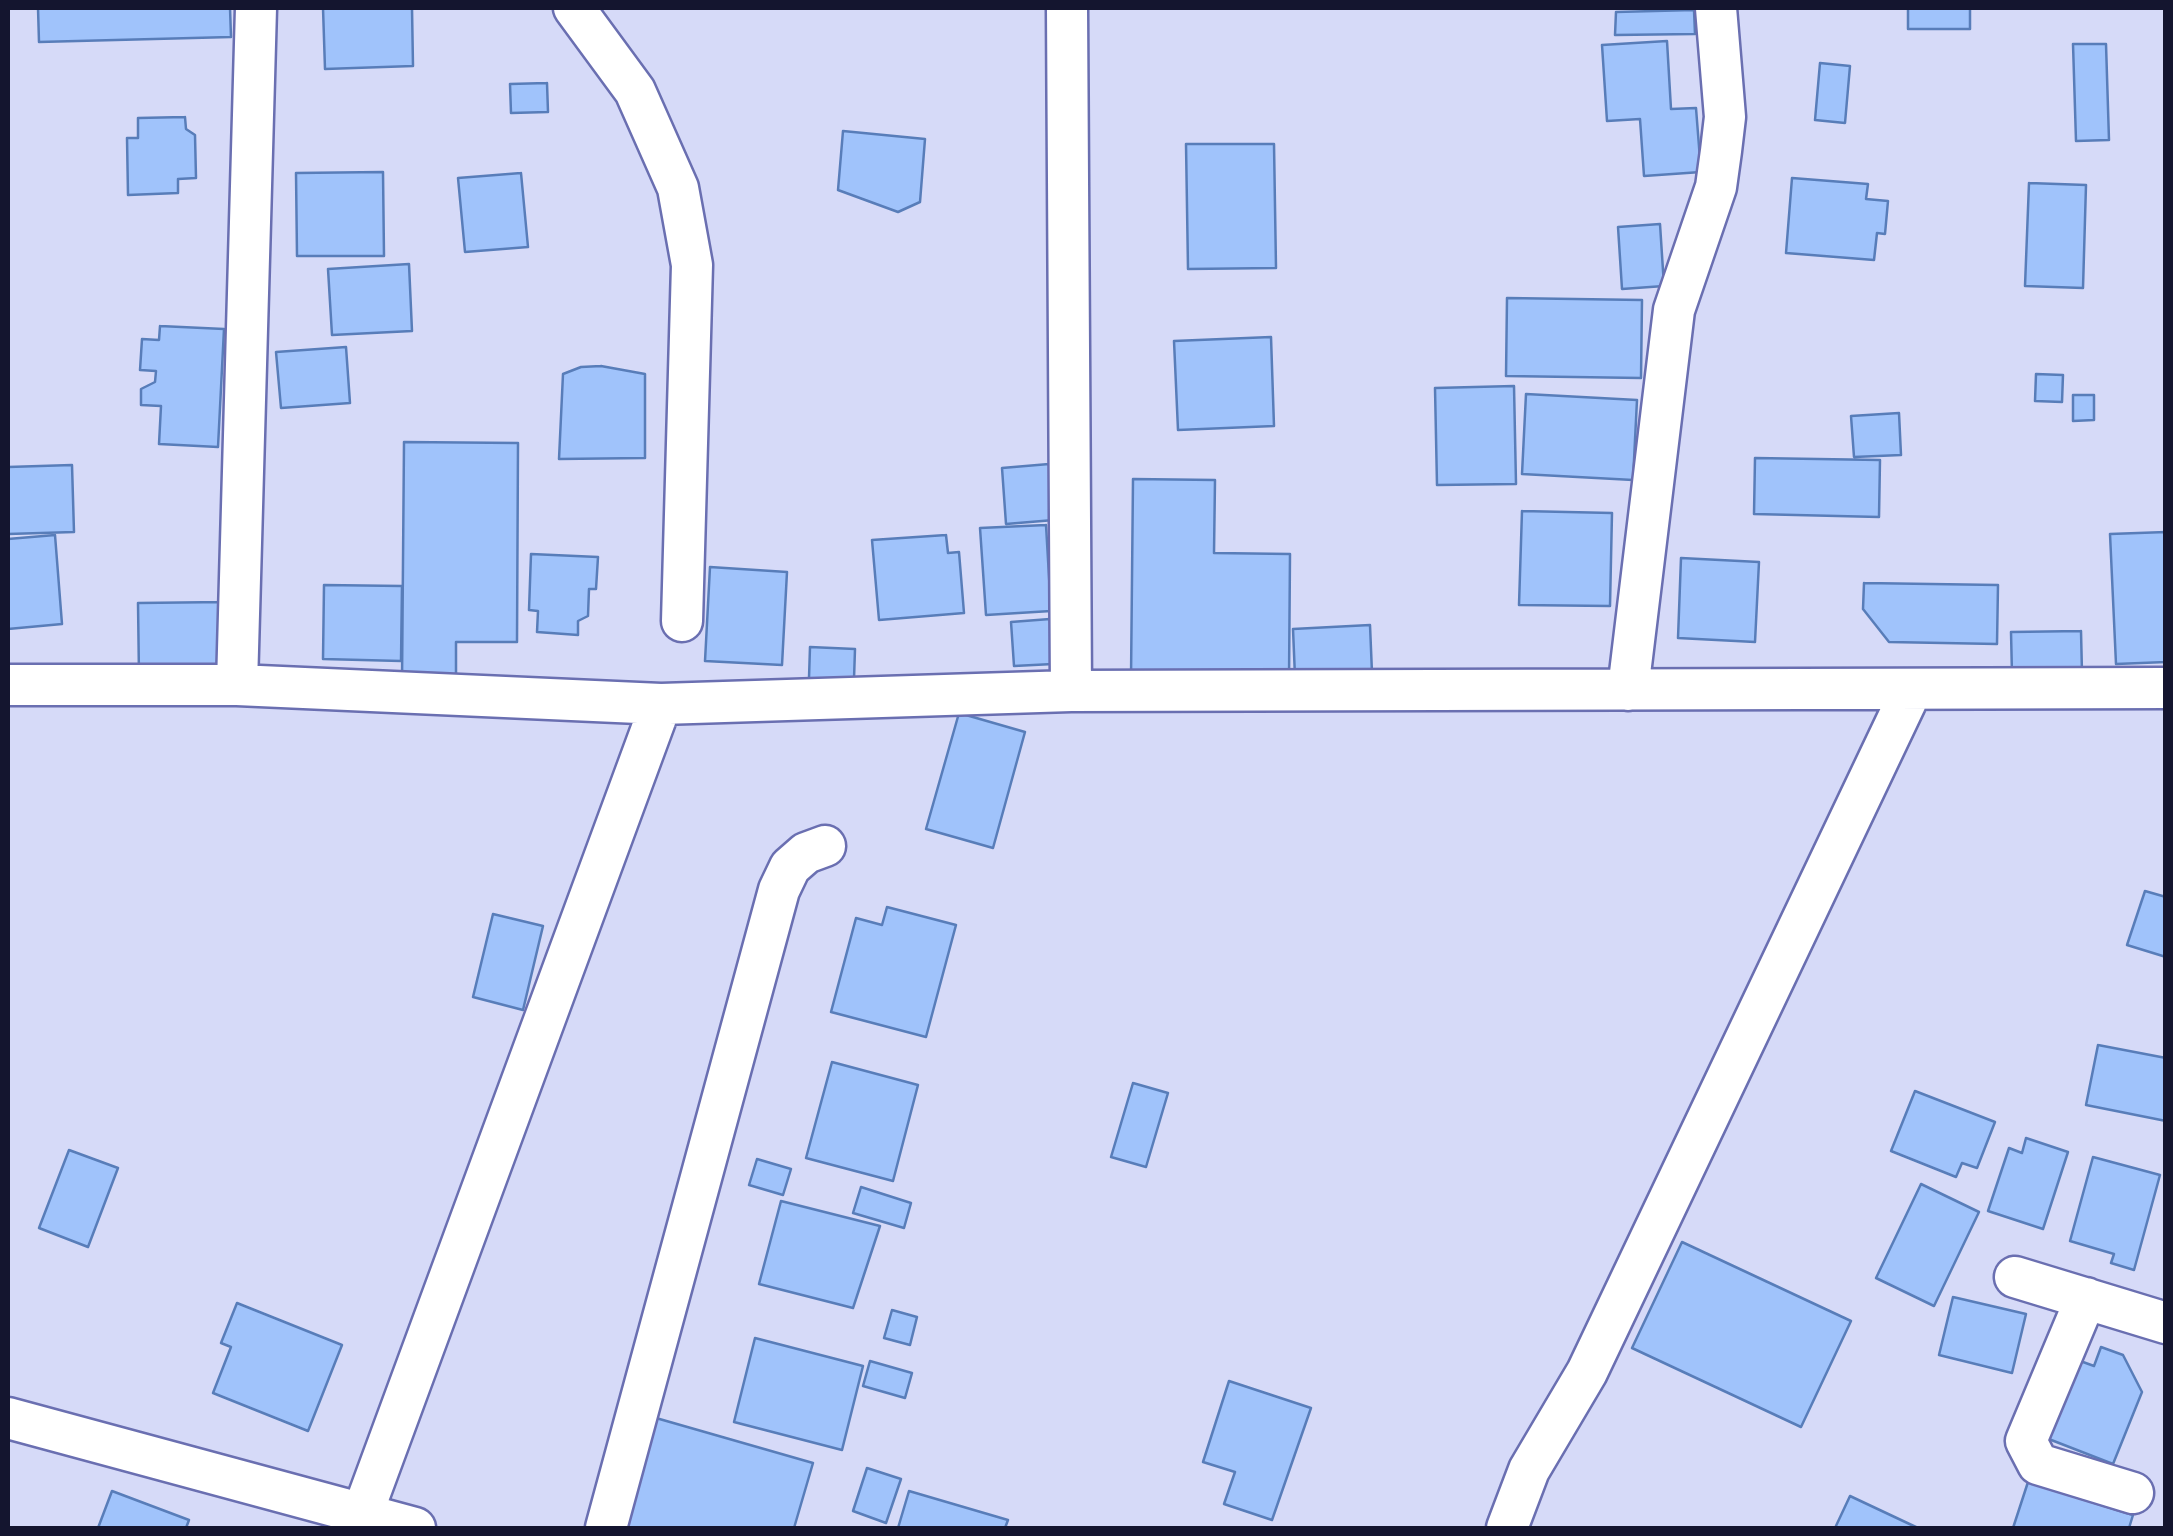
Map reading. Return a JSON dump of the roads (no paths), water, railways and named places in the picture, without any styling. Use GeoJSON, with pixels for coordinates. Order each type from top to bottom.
{"type":"FeatureCollection","features":[{"type":"Feature","properties":{"kind":"street"},"geometry":{"type":"LineString","coordinates":[[237,685],[256,8]]}},
{"type":"Feature","properties":{"kind":"street"},"geometry":{"type":"LineString","coordinates":[[574,8],[635,91],[678,188],[692,265],[682,620]]}},
{"type":"Feature","properties":{"kind":"street"},"geometry":{"type":"LineString","coordinates":[[1066,8],[1071,691]]}},
{"type":"Feature","properties":{"kind":"street"},"geometry":{"type":"LineString","coordinates":[[1628,690],[1674,310],[1716,187],[1721,152],[1725,117],[1716,8]]}},
{"type":"Feature","properties":{"kind":"street"},"geometry":{"type":"LineString","coordinates":[[8,686],[237,685],[661,704],[1071,691],[1911,692],[2166,688]]}},
{"type":"Feature","properties":{"kind":"street"},"geometry":{"type":"LineString","coordinates":[[1507,1528],[1529,1470],[1587,1372],[1911,692]]}},
{"type":"Feature","properties":{"kind":"street"},"geometry":{"type":"LineString","coordinates":[[360,1521],[661,704]]}},
{"type":"Feature","properties":{"kind":"street"},"geometry":{"type":"LineString","coordinates":[[606,1528],[779,890],[790,867],[806,853],[825,846]]}},
{"type":"Feature","properties":{"kind":"street"},"geometry":{"type":"LineString","coordinates":[[2015,1277],[2166,1323]]}},
{"type":"Feature","properties":{"kind":"street"},"geometry":{"type":"LineString","coordinates":[[2086,1298],[2026,1441],[2038,1464],[2133,1493]]}},
{"type":"Feature","properties":{"kind":"street"},"geometry":{"type":"LineString","coordinates":[[8,1418],[360,1521],[415,1528]]}}]}
